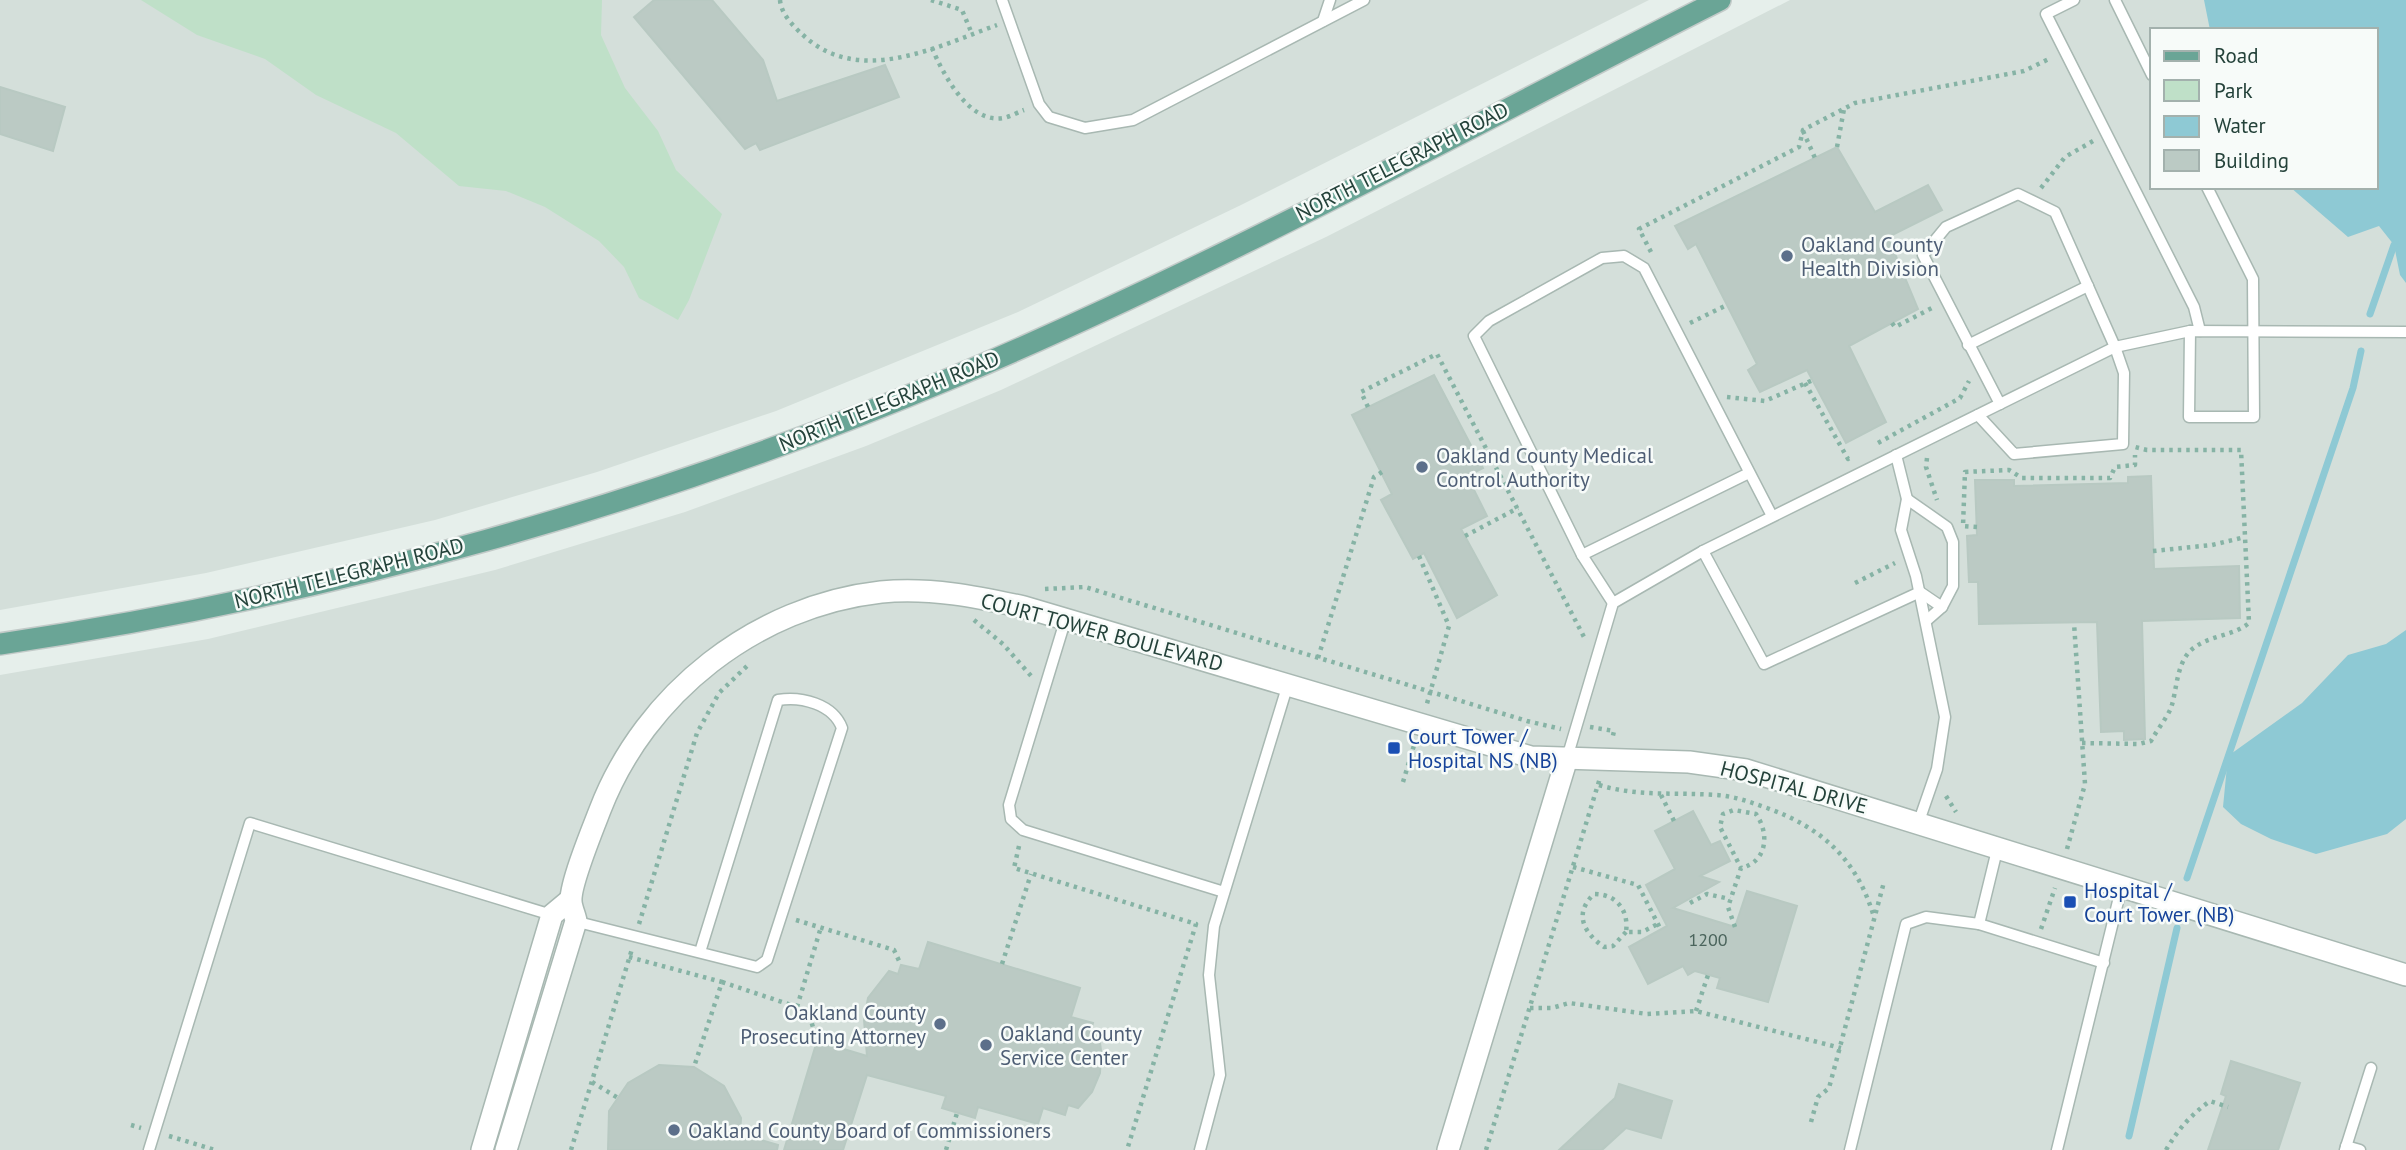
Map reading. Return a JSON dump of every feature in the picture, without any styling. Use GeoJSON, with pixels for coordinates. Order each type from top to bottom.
{"type":"FeatureCollection","features":[{"type":"Feature","properties":{"kind":"main road","name":"NORTH TELEGRAPH ROAD"},"geometry":{"type":"LineString","coordinates":[[0,644],[186,611],[416,559],[606,504],[780,445],[953,377],[1097,313],[1720,0]]}},
{"type":"Feature","properties":{"kind":"street","name":"COURT TOWER BOULEVARD"},"geometry":{"type":"LineString","coordinates":[[570,900],[604,801],[642,731],[683,685],[752,635],[828,603],[902,591],[974,596],[1066,618],[1531,757],[1567,758]]}},
{"type":"Feature","properties":{"kind":"street","name":"HOSPITAL DRIVE"},"geometry":{"type":"LineString","coordinates":[[1567,758],[1689,761],[1732,767],[1997,846],[2065,858],[2122,885],[2406,975]]}},
{"type":"Feature","properties":{"kind":"street"},"geometry":{"type":"LineString","coordinates":[[1448,1150],[1567,758]]}},
{"type":"Feature","properties":{"kind":"street"},"geometry":{"type":"LineString","coordinates":[[482,1150],[552,915],[570,900],[576,921],[506,1150]]}},
{"type":"Feature","properties":{"kind":"lane"},"geometry":{"type":"LineString","coordinates":[[1002,0],[1039,104],[1049,117],[1085,128],[1133,120],[1364,0]]}},
{"type":"Feature","properties":{"kind":"lane"},"geometry":{"type":"LineString","coordinates":[[1323,21],[1330,0]]}},
{"type":"Feature","properties":{"kind":"lane"},"geometry":{"type":"LineString","coordinates":[[2074,0],[2046,14],[2194,307],[2189,417],[2253,417],[2253,279],[2208,189]]}},
{"type":"Feature","properties":{"kind":"lane"},"geometry":{"type":"LineString","coordinates":[[2115,0],[2150,71]]}},
{"type":"Feature","properties":{"kind":"lane"},"geometry":{"type":"LineString","coordinates":[[1978,415],[2014,454],[2129,446],[2124,373],[2115,347],[2055,212],[2018,194],[1946,228],[1923,255],[2000,404]]}},
{"type":"Feature","properties":{"kind":"lane"},"geometry":{"type":"LineString","coordinates":[[1613,603],[1582,555],[1474,336],[1489,321],[1602,258],[1624,256],[1644,268],[1772,516]]}},
{"type":"Feature","properties":{"kind":"lane"},"geometry":{"type":"LineString","coordinates":[[1968,345],[2088,286]]}},
{"type":"Feature","properties":{"kind":"lane"},"geometry":{"type":"LineString","coordinates":[[1567,758],[1613,603],[1703,551],[2115,347],[2195,331],[2406,332]]}},
{"type":"Feature","properties":{"kind":"lane"},"geometry":{"type":"LineString","coordinates":[[1896,455],[1908,499],[1901,530],[1920,592],[1945,717],[1937,769],[1919,821]]}},
{"type":"Feature","properties":{"kind":"lane"},"geometry":{"type":"LineString","coordinates":[[1582,555],[1749,472]]}},
{"type":"Feature","properties":{"kind":"lane"},"geometry":{"type":"LineString","coordinates":[[1908,499],[1947,527],[1953,542],[1953,586],[1942,607],[1926,621]]}},
{"type":"Feature","properties":{"kind":"lane"},"geometry":{"type":"LineString","coordinates":[[1703,551],[1764,664],[1920,592]]}},
{"type":"Feature","properties":{"kind":"lane"},"geometry":{"type":"LineString","coordinates":[[1920,592],[1942,607]]}},
{"type":"Feature","properties":{"kind":"lane"},"geometry":{"type":"LineString","coordinates":[[1066,618],[1009,805],[1011,819],[1023,830],[1224,892]]}},
{"type":"Feature","properties":{"kind":"lane"},"geometry":{"type":"LineString","coordinates":[[1200,1150],[1220,1075],[1209,967],[1214,926],[1288,684]]}},
{"type":"Feature","properties":{"kind":"lane"},"geometry":{"type":"LineString","coordinates":[[149,1150],[250,823],[552,915],[757,967],[767,960],[842,728],[838,717],[825,707],[793,697],[778,700],[700,952]]}},
{"type":"Feature","properties":{"kind":"lane"},"geometry":{"type":"LineString","coordinates":[[1979,924],[1997,846]]}},
{"type":"Feature","properties":{"kind":"lane"},"geometry":{"type":"LineString","coordinates":[[2057,1150],[2122,885]]}},
{"type":"Feature","properties":{"kind":"lane"},"geometry":{"type":"LineString","coordinates":[[1850,1150],[1906,924],[1926,917],[1979,924],[2104,962]]}},
{"type":"Feature","properties":{"kind":"lane"},"geometry":{"type":"LineString","coordinates":[[2360,1150],[2345,1148],[2371,1068]]}},
{"type":"Feature","properties":{"kind":"path"},"geometry":{"type":"LineString","coordinates":[[780,0],[793,26],[821,52],[850,61],[876,61],[932,48],[1009,21]]}},
{"type":"Feature","properties":{"kind":"path"},"geometry":{"type":"LineString","coordinates":[[930,0],[962,10],[972,34]]}},
{"type":"Feature","properties":{"kind":"path"},"geometry":{"type":"LineString","coordinates":[[932,48],[951,86],[963,101],[987,115],[1002,119],[1039,104]]}},
{"type":"Feature","properties":{"kind":"path"},"geometry":{"type":"LineString","coordinates":[[1657,264],[1639,229],[1799,147],[1803,130],[1855,103],[2024,71],[2065,51]]}},
{"type":"Feature","properties":{"kind":"path"},"geometry":{"type":"LineString","coordinates":[[1837,147],[1844,109]]}},
{"type":"Feature","properties":{"kind":"path"},"geometry":{"type":"LineString","coordinates":[[1803,130],[1815,158]]}},
{"type":"Feature","properties":{"kind":"path"},"geometry":{"type":"LineString","coordinates":[[2031,200],[2065,157],[2106,134]]}},
{"type":"Feature","properties":{"kind":"path"},"geometry":{"type":"LineString","coordinates":[[1689,324],[1727,305]]}},
{"type":"Feature","properties":{"kind":"path"},"geometry":{"type":"LineString","coordinates":[[1892,323],[1895,327],[1931,306],[1937,316]]}},
{"type":"Feature","properties":{"kind":"path"},"geometry":{"type":"LineString","coordinates":[[1682,312],[1695,336]]}},
{"type":"Feature","properties":{"kind":"path"},"geometry":{"type":"LineString","coordinates":[[1368,407],[1361,392],[1437,354],[1584,635],[1581,648]]}},
{"type":"Feature","properties":{"kind":"path"},"geometry":{"type":"LineString","coordinates":[[1871,447],[1960,398],[1969,382],[1965,372]]}},
{"type":"Feature","properties":{"kind":"path"},"geometry":{"type":"LineString","coordinates":[[1727,397],[1765,401],[1812,380]]}},
{"type":"Feature","properties":{"kind":"path"},"geometry":{"type":"LineString","coordinates":[[1805,383],[1848,458],[1860,453]]}},
{"type":"Feature","properties":{"kind":"path"},"geometry":{"type":"LineString","coordinates":[[1720,385],[1732,408]]}},
{"type":"Feature","properties":{"kind":"path"},"geometry":{"type":"LineString","coordinates":[[1921,443],[1927,456],[1926,467],[1938,504],[1944,508]]}},
{"type":"Feature","properties":{"kind":"path"},"geometry":{"type":"LineString","coordinates":[[1977,527],[1963,526],[1965,472],[2009,470],[2022,478],[2110,478],[2115,467],[2135,466],[2129,446],[2147,450],[2241,450],[2249,622],[2237,633],[2213,638],[2190,651],[2178,673],[2171,709],[2151,741],[2140,744],[2082,743]]}},
{"type":"Feature","properties":{"kind":"path"},"geometry":{"type":"LineString","coordinates":[[1318,657],[1374,477],[1382,472]]}},
{"type":"Feature","properties":{"kind":"path"},"geometry":{"type":"LineString","coordinates":[[1465,536],[1518,508]]}},
{"type":"Feature","properties":{"kind":"path"},"geometry":{"type":"LineString","coordinates":[[1950,512],[1964,513]]}},
{"type":"Feature","properties":{"kind":"path"},"geometry":{"type":"LineString","coordinates":[[2153,551],[2212,545],[2245,537]]}},
{"type":"Feature","properties":{"kind":"path"},"geometry":{"type":"LineString","coordinates":[[1403,782],[1449,626],[1419,556]]}},
{"type":"Feature","properties":{"kind":"path"},"geometry":{"type":"LineString","coordinates":[[1039,587],[1057,590],[1080,586],[1558,729],[1561,715]]}},
{"type":"Feature","properties":{"kind":"path"},"geometry":{"type":"LineString","coordinates":[[965,617],[983,626],[1033,675],[1029,688]]}},
{"type":"Feature","properties":{"kind":"path"},"geometry":{"type":"LineString","coordinates":[[2036,943],[2065,858],[2085,784],[2074,623]]}},
{"type":"Feature","properties":{"kind":"path"},"geometry":{"type":"LineString","coordinates":[[572,1150],[697,733],[719,693],[751,662]]}},
{"type":"Feature","properties":{"kind":"path"},"geometry":{"type":"LineString","coordinates":[[1601,727],[1614,731],[1612,740]]}},
{"type":"Feature","properties":{"kind":"path"},"geometry":{"type":"LineString","coordinates":[[1486,1150],[1601,776]]}},
{"type":"Feature","properties":{"kind":"path"},"geometry":{"type":"LineString","coordinates":[[1947,783],[1945,795],[1950,808],[1965,818]]}},
{"type":"Feature","properties":{"kind":"path"},"geometry":{"type":"LineString","coordinates":[[1599,785],[1622,792],[1738,798],[1792,817],[1815,829],[1830,841],[1854,869],[1867,892],[1874,917]]}},
{"type":"Feature","properties":{"kind":"path"},"geometry":{"type":"LineString","coordinates":[[1661,794],[1674,821]]}},
{"type":"Feature","properties":{"kind":"path"},"geometry":{"type":"LineString","coordinates":[[1735,927],[1728,907],[1741,868],[1720,827],[1723,814],[1734,810],[1756,814],[1762,823],[1765,840],[1761,857],[1753,865],[1741,868]]}},
{"type":"Feature","properties":{"kind":"path"},"geometry":{"type":"LineString","coordinates":[[1014,842],[1020,846],[1014,868],[1196,924],[1127,1150]]}},
{"type":"Feature","properties":{"kind":"path"},"geometry":{"type":"LineString","coordinates":[[2054,846],[2065,858]]}},
{"type":"Feature","properties":{"kind":"path"},"geometry":{"type":"LineString","coordinates":[[2065,858],[2080,854]]}},
{"type":"Feature","properties":{"kind":"path"},"geometry":{"type":"LineString","coordinates":[[1573,867],[1639,886],[1661,930]]}},
{"type":"Feature","properties":{"kind":"path"},"geometry":{"type":"LineString","coordinates":[[1002,964],[1031,874]]}},
{"type":"Feature","properties":{"kind":"path"},"geometry":{"type":"LineString","coordinates":[[1811,1122],[1818,1097],[1829,1088],[1884,882]]}},
{"type":"Feature","properties":{"kind":"path"},"geometry":{"type":"LineString","coordinates":[[1626,932],[1628,916],[1612,899],[1594,894],[1583,908],[1582,918],[1586,931],[1604,947],[1612,946],[1626,932],[1642,932],[1658,924]]}},
{"type":"Feature","properties":{"kind":"path"},"geometry":{"type":"LineString","coordinates":[[1690,903],[1707,894],[1730,899]]}},
{"type":"Feature","properties":{"kind":"path"},"geometry":{"type":"LineString","coordinates":[[782,915],[894,950],[901,965]]}},
{"type":"Feature","properties":{"kind":"path"},"geometry":{"type":"LineString","coordinates":[[797,1007],[821,928]]}},
{"type":"Feature","properties":{"kind":"path"},"geometry":{"type":"LineString","coordinates":[[629,957],[722,982],[797,1007],[810,1017],[817,1041]]}},
{"type":"Feature","properties":{"kind":"path"},"geometry":{"type":"LineString","coordinates":[[1696,1011],[1708,975]]}},
{"type":"Feature","properties":{"kind":"path"},"geometry":{"type":"LineString","coordinates":[[694,1067],[722,982]]}},
{"type":"Feature","properties":{"kind":"path"},"geometry":{"type":"LineString","coordinates":[[1530,1008],[1552,1008],[1569,1003],[1647,1014],[1696,1011],[1841,1048]]}},
{"type":"Feature","properties":{"kind":"path"},"geometry":{"type":"LineString","coordinates":[[592,1082],[618,1098]]}},
{"type":"Feature","properties":{"kind":"path"},"geometry":{"type":"LineString","coordinates":[[2166,1150],[2183,1123],[2210,1101],[2228,1107]]}},
{"type":"Feature","properties":{"kind":"path"},"geometry":{"type":"LineString","coordinates":[[946,1150],[957,1113]]}},
{"type":"Feature","properties":{"kind":"path"},"geometry":{"type":"LineString","coordinates":[[131,1125],[215,1150]]}},
{"type":"Feature","properties":{"kind":"shaded area"},"geometry":{"type":"Polygon","coordinates":[[[0,0],[1649,0],[1241,205],[1018,312],[776,411],[597,472],[435,520],[206,573],[0,610],[0,0]]]}},
{"type":"Feature","properties":{"kind":"shaded area"},"geometry":{"type":"Polygon","coordinates":[[[1790,0],[2406,0],[2406,1150],[0,1150],[0,675],[208,639],[495,570],[685,512],[866,446],[1001,390],[1326,237],[1790,0]]]}},
{"type":"Feature","properties":{"kind":"green space"},"geometry":{"type":"Polygon","coordinates":[[[141,0],[602,0],[601,35],[625,88],[658,131],[676,170],[722,214],[689,300],[678,320],[639,298],[624,267],[599,241],[545,207],[506,191],[459,186],[396,133],[316,95],[265,59],[197,35],[141,0]]]}},
{"type":"Feature","properties":{"kind":"water"},"geometry":{"type":"Polygon","coordinates":[[[2204,0],[2406,0],[2406,283],[2400,275],[2394,245],[2379,226],[2348,237],[2292,189],[2378,189],[2378,28],[2210,28],[2204,0]]]}},
{"type":"Feature","properties":{"kind":"water"},"geometry":{"type":"Polygon","coordinates":[[[2406,630],[2406,819],[2387,834],[2316,854],[2271,839],[2241,824],[2223,807],[2228,756],[2302,703],[2348,655],[2386,644],[2406,630]]]}},
{"type":"Feature","properties":{"kind":"building"},"geometry":{"type":"Polygon","coordinates":[[[654,0],[712,0],[763,60],[777,101],[885,65],[899,97],[760,150],[756,143],[745,149],[634,17],[654,0]]]}},
{"type":"Feature","properties":{"kind":"building"},"geometry":{"type":"Polygon","coordinates":[[[0,87],[65,107],[53,151],[0,134],[0,87]]]}},
{"type":"Feature","properties":{"kind":"building"},"geometry":{"type":"Polygon","coordinates":[[[1837,147],[1875,212],[1928,185],[1942,210],[1888,237],[1918,309],[1849,346],[1886,422],[1846,443],[1807,370],[1760,392],[1748,370],[1757,364],[1696,244],[1688,249],[1675,226],[1837,147]]]}},
{"type":"Feature","properties":{"kind":"building"},"geometry":{"type":"Polygon","coordinates":[[[1434,375],[1483,468],[1467,476],[1487,516],[1461,529],[1497,595],[1457,618],[1424,553],[1413,559],[1381,500],[1392,494],[1352,415],[1434,375]]]}},
{"type":"Feature","properties":{"kind":"building"},"geometry":{"type":"Polygon","coordinates":[[[2151,476],[2154,569],[2239,566],[2240,618],[2142,621],[2145,739],[2124,740],[2124,731],[2101,732],[2097,622],[1979,624],[1978,582],[1969,582],[1967,536],[1977,535],[1975,480],[2014,480],[2014,486],[2128,483],[2128,477],[2151,476]]]}},
{"type":"Feature","properties":{"kind":"building"},"geometry":{"type":"Polygon","coordinates":[[[1693,811],[1711,845],[1720,841],[1730,861],[1700,876],[1719,882],[1673,908],[1735,927],[1747,891],[1797,906],[1768,1002],[1717,988],[1720,978],[1695,971],[1688,975],[1683,966],[1648,984],[1629,947],[1667,926],[1646,885],[1675,869],[1655,831],[1693,811]]]}},
{"type":"Feature","properties":{"kind":"building","name":"Oakland County Service Center"},"geometry":{"type":"Polygon","coordinates":[[[928,942],[1080,988],[1071,1017],[1093,1023],[1090,1033],[1099,1036],[1101,1050],[1100,1073],[1092,1092],[1078,1108],[1068,1105],[1065,1115],[1043,1108],[1038,1124],[978,1107],[975,1118],[942,1108],[946,1096],[867,1075],[843,1150],[784,1150],[817,1041],[867,1056],[864,1020],[868,998],[889,971],[898,974],[901,965],[919,969],[928,942]]]}},
{"type":"Feature","properties":{"kind":"building"},"geometry":{"type":"Polygon","coordinates":[[[2231,1061],[2300,1083],[2278,1150],[2208,1150],[2226,1096],[2221,1094],[2231,1061]]]}},
{"type":"Feature","properties":{"kind":"building"},"geometry":{"type":"Polygon","coordinates":[[[659,1065],[694,1067],[724,1086],[741,1118],[740,1134],[778,1145],[777,1150],[608,1150],[609,1111],[628,1083],[659,1065]]]}},
{"type":"Feature","properties":{"kind":"building"},"geometry":{"type":"Polygon","coordinates":[[[1619,1084],[1672,1101],[1661,1138],[1626,1128],[1602,1150],[1559,1150],[1615,1098],[1619,1084]]]}},
{"type":"Feature","properties":{"kind":"waterway"},"geometry":{"type":"LineString","coordinates":[[2370,314],[2394,245]]}},
{"type":"Feature","properties":{"kind":"waterway"},"geometry":{"type":"LineString","coordinates":[[2187,878],[2353,388],[2361,351]]}},
{"type":"Feature","properties":{"kind":"waterway"},"geometry":{"type":"LineString","coordinates":[[2129,1136],[2177,928]]}},
{"type":"Feature","properties":{"kind":"place","name":"Oakland County Health Division"},"geometry":{"type":"Point","coordinates":[1787,256]}},
{"type":"Feature","properties":{"kind":"place","name":"Oakland County Medical Control Authority"},"geometry":{"type":"Point","coordinates":[1422,467]}},
{"type":"Feature","properties":{"kind":"place","name":"Court Tower / Hospital NS (NB)"},"geometry":{"type":"Point","coordinates":[1394,748]}},
{"type":"Feature","properties":{"kind":"place","name":"Hospital / Court Tower (NB)"},"geometry":{"type":"Point","coordinates":[2070,902]}},
{"type":"Feature","properties":{"kind":"place","name":"Oakland County Prosecuting Attorney"},"geometry":{"type":"Point","coordinates":[940,1024]}},
{"type":"Feature","properties":{"kind":"place","name":"Oakland County Service Center"},"geometry":{"type":"Point","coordinates":[986,1045]}},
{"type":"Feature","properties":{"kind":"place","name":"Oakland County Board of Commissioners"},"geometry":{"type":"Point","coordinates":[674,1130]}}]}
